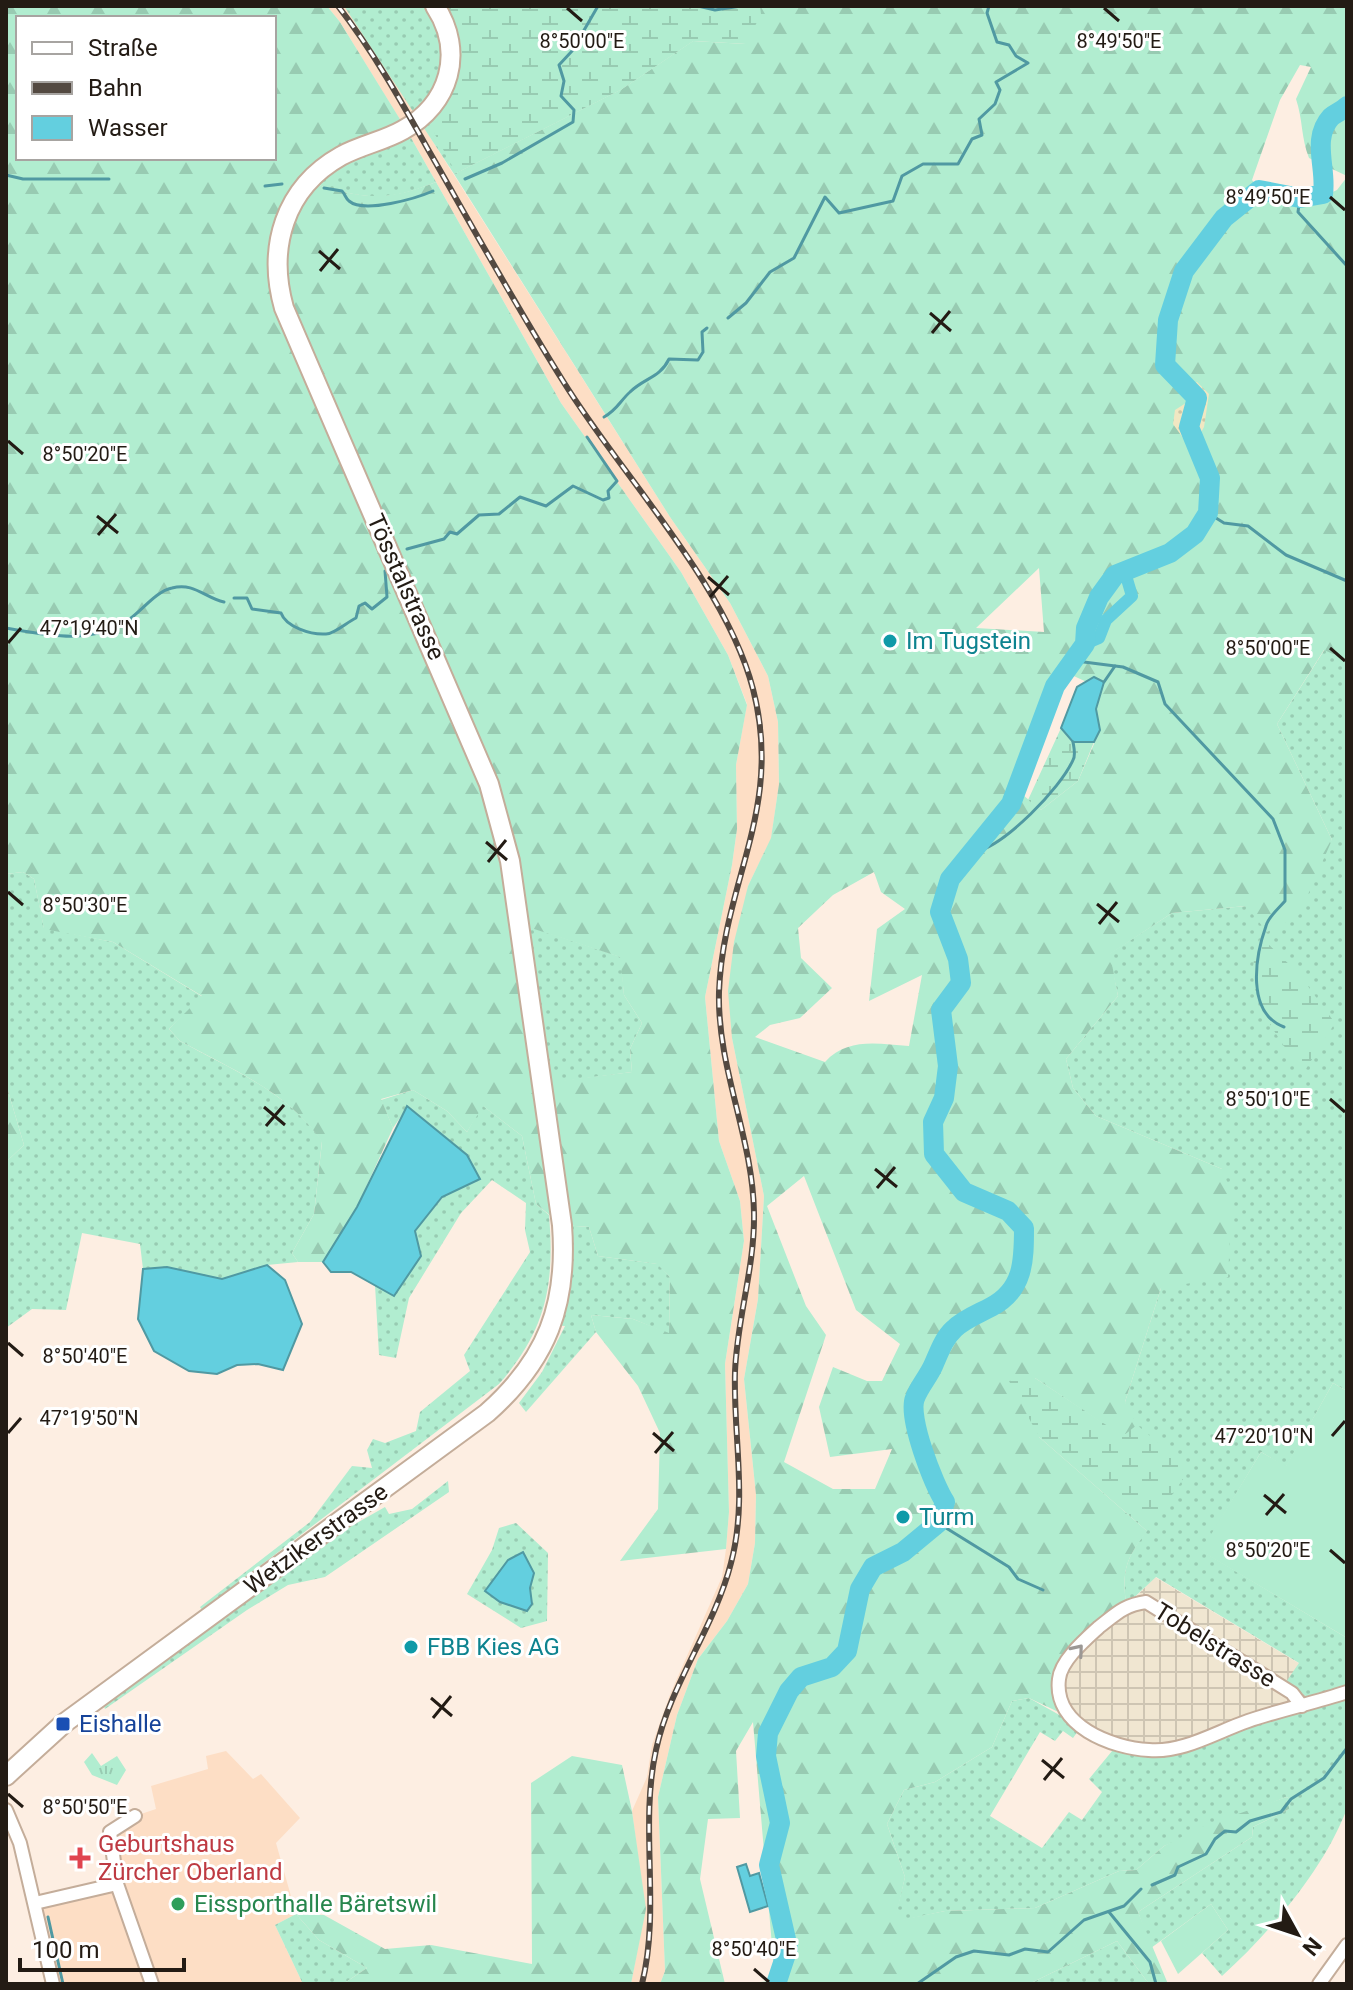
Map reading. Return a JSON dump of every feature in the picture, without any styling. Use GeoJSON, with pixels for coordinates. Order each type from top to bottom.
{"type":"FeatureCollection","features":[{"type":"Feature","properties":{"kind":"main road","name":"Tösstalstrasse"},"geometry":{"type":"LineString","coordinates":[[435,6],[450,37],[452,57],[449,77],[437,101],[406,129],[344,155],[308,181],[284,220],[276,271],[284,308],[456,700],[496,808],[510,861],[564,1259]]}},
{"type":"Feature","properties":{"kind":"main road","name":"Wetzikerstrasse"},"geometry":{"type":"LineString","coordinates":[[6,1776],[61,1726],[455,1438],[508,1395],[540,1352],[561,1290],[564,1259]]}},
{"type":"Feature","properties":{"kind":"street","name":"Tobelstrasse"},"geometry":{"type":"LineString","coordinates":[[1302,1706],[1292,1693],[1146,1602],[1126,1605],[1089,1636],[1059,1676],[1059,1696],[1071,1718],[1099,1738],[1150,1751],[1178,1747],[1249,1721],[1302,1706],[1347,1692]]}},
{"type":"Feature","properties":{"kind":"street"},"geometry":{"type":"LineString","coordinates":[[6,1810],[20,1843],[53,1984]]}},
{"type":"Feature","properties":{"kind":"street"},"geometry":{"type":"LineString","coordinates":[[135,1816],[110,1832],[117,1884],[152,1984]]}},
{"type":"Feature","properties":{"kind":"street"},"geometry":{"type":"LineString","coordinates":[[35,1903],[117,1884]]}},
{"type":"Feature","properties":{"kind":"street"},"geometry":{"type":"LineString","coordinates":[[1319,1984],[1347,1945]]}},
{"type":"Feature","properties":{"kind":"shaded area"},"geometry":{"type":"Polygon","coordinates":[[[327,6],[344,6],[356,20],[670,517],[730,603],[768,676],[778,722],[779,784],[771,839],[748,886],[732,1038],[764,1196],[758,1299],[744,1379],[756,1495],[755,1543],[748,1584],[727,1621],[698,1659],[677,1715],[658,1797],[665,1971],[660,1984],[631,1984],[645,1909],[632,1811],[647,1777],[652,1745],[671,1692],[722,1577],[726,1549],[729,1512],[725,1364],[744,1241],[740,1201],[719,1141],[705,997],[732,865],[737,829],[736,765],[747,704],[728,655],[681,572],[561,403],[410,136],[327,6]]]}},
{"type":"Feature","properties":{"kind":"shaded area"},"geometry":{"type":"Polygon","coordinates":[[[1155,1577],[1300,1664],[1315,1703],[1178,1747],[1117,1745],[1071,1718],[1059,1676],[1155,1577]]]}},
{"type":"Feature","properties":{"kind":"shaded area"},"geometry":{"type":"Polygon","coordinates":[[[226,1751],[253,1779],[261,1774],[300,1818],[276,1843],[296,1914],[275,1925],[303,1984],[53,1984],[35,1903],[117,1884],[111,1832],[135,1816],[156,1809],[151,1786],[208,1769],[206,1756],[226,1751]]]}},
{"type":"Feature","properties":{"kind":"green space"},"geometry":{"type":"Polygon","coordinates":[[[6,6],[327,6],[406,129],[308,182],[372,196],[401,193],[436,182],[561,403],[681,572],[728,655],[747,705],[736,765],[737,829],[732,865],[705,997],[719,1141],[740,1201],[744,1241],[725,1364],[729,1512],[726,1549],[620,1561],[658,1509],[660,1433],[638,1386],[596,1332],[591,1315],[633,1319],[669,1333],[670,1277],[657,1264],[598,1256],[589,1227],[562,1225],[536,1204],[522,1136],[483,1106],[467,1132],[447,1111],[413,1090],[381,1099],[393,1128],[357,1207],[323,1262],[298,1262],[292,1253],[314,1214],[322,1142],[309,1124],[276,1095],[180,1041],[169,1029],[202,996],[113,942],[44,929],[34,879],[23,872],[6,874],[6,6]],[[528,927],[550,1082],[632,1072],[630,1049],[642,1023],[624,995],[620,957],[528,927]]]}},
{"type":"Feature","properties":{"kind":"green space"},"geometry":{"type":"Polygon","coordinates":[[[344,6],[689,6],[693,41],[622,89],[454,174],[344,6]]]}},
{"type":"Feature","properties":{"kind":"green space"},"geometry":{"type":"Polygon","coordinates":[[[435,6],[760,6],[761,14],[746,44],[693,41],[622,89],[456,173],[425,116],[449,76],[435,6]]]}},
{"type":"Feature","properties":{"kind":"green space"},"geometry":{"type":"Polygon","coordinates":[[[689,6],[1347,6],[1347,176],[1309,158],[1296,99],[1311,67],[1300,65],[1280,100],[1252,180],[1262,193],[1300,207],[1337,190],[1347,177],[1347,660],[1324,650],[1277,724],[1332,840],[1299,915],[1267,932],[1246,906],[1172,913],[1110,954],[1118,996],[1066,1059],[1073,1088],[1096,1116],[1222,1169],[1232,1194],[1228,1277],[1161,1288],[1125,1402],[1137,1425],[1123,1437],[1035,1378],[1039,1437],[1147,1531],[1127,1565],[1126,1605],[1059,1676],[1071,1718],[1029,1698],[1012,1701],[992,1747],[935,1782],[904,1790],[887,1824],[905,1877],[895,1921],[945,1911],[1035,1908],[1119,1871],[1136,1870],[1164,1846],[1201,1827],[1286,1797],[1291,1799],[1289,1809],[1253,1827],[1252,1837],[1138,1912],[1168,1984],[1149,1984],[1117,1941],[1029,1984],[727,1984],[775,1981],[753,1722],[736,1751],[740,1818],[708,1819],[700,1879],[725,1984],[660,1984],[665,1971],[658,1797],[677,1715],[698,1659],[727,1621],[748,1584],[755,1543],[756,1495],[744,1379],[758,1299],[764,1196],[732,1038],[728,991],[734,942],[748,886],[771,838],[779,784],[778,722],[768,676],[730,603],[670,517],[454,174],[622,89],[693,41],[746,44],[689,6]],[[1039,568],[976,628],[1044,632],[1039,568]],[[1065,672],[1048,697],[1017,790],[1041,810],[1078,781],[1100,730],[1096,709],[1102,689],[1065,672]],[[874,872],[833,895],[798,928],[801,958],[832,988],[800,1018],[770,1025],[755,1037],[825,1062],[854,1045],[909,1046],[922,975],[869,1001],[877,929],[905,909],[881,892],[874,872]],[[804,1176],[767,1206],[806,1306],[826,1335],[784,1462],[833,1489],[875,1489],[892,1449],[830,1457],[819,1407],[833,1367],[867,1381],[882,1381],[900,1344],[856,1310],[804,1176]]]}},
{"type":"Feature","properties":{"kind":"green space"},"geometry":{"type":"Polygon","coordinates":[[[406,129],[436,182],[401,194],[372,196],[308,182],[406,129]]]}},
{"type":"Feature","properties":{"kind":"green space"},"geometry":{"type":"Polygon","coordinates":[[[1325,649],[1347,660],[1347,1391],[1333,1383],[1286,1467],[1261,1452],[1202,1551],[1347,1638],[1346,1811],[1323,1856],[1293,1900],[1222,1976],[1202,1953],[1228,1930],[1211,1904],[1151,1948],[1138,1912],[1252,1837],[1253,1827],[1289,1809],[1291,1799],[1286,1797],[1164,1846],[1136,1870],[1119,1871],[1035,1908],[945,1911],[894,1922],[905,1877],[887,1824],[904,1790],[935,1782],[992,1747],[1012,1701],[1029,1698],[1081,1727],[1073,1738],[1063,1731],[1055,1741],[1040,1732],[990,1816],[1042,1848],[1069,1812],[1082,1820],[1102,1792],[1089,1779],[1117,1745],[1150,1751],[1314,1702],[1286,1682],[1299,1663],[1156,1577],[1126,1605],[1127,1565],[1147,1530],[1125,1402],[1161,1288],[1222,1169],[1096,1116],[1073,1088],[1066,1059],[1118,996],[1109,954],[1172,913],[1246,906],[1332,840],[1277,724],[1325,649]]]}},
{"type":"Feature","properties":{"kind":"green space"},"geometry":{"type":"Polygon","coordinates":[[[1061,728],[1073,742],[1094,742],[1078,781],[1041,810],[1028,800],[1061,728]]]}},
{"type":"Feature","properties":{"kind":"green space"},"geometry":{"type":"Polygon","coordinates":[[[23,872],[34,879],[44,928],[113,942],[203,997],[169,1029],[180,1041],[276,1095],[322,1141],[314,1214],[292,1253],[298,1262],[267,1265],[222,1279],[167,1267],[143,1269],[140,1244],[82,1233],[66,1310],[32,1309],[6,1328],[6,1162],[24,1145],[6,1084],[6,874],[23,872]]]}},
{"type":"Feature","properties":{"kind":"green space"},"geometry":{"type":"Polygon","coordinates":[[[527,926],[621,957],[624,995],[642,1023],[630,1049],[632,1072],[549,1083],[527,926]]]}},
{"type":"Feature","properties":{"kind":"green space"},"geometry":{"type":"Polygon","coordinates":[[[1261,937],[1299,974],[1335,1023],[1302,1075],[1262,1010],[1256,993],[1253,976],[1261,937]]]}},
{"type":"Feature","properties":{"kind":"green space"},"geometry":{"type":"Polygon","coordinates":[[[6,1084],[24,1145],[6,1162],[6,1084]]]}},
{"type":"Feature","properties":{"kind":"green space"},"geometry":{"type":"Polygon","coordinates":[[[413,1090],[447,1111],[467,1132],[482,1105],[522,1136],[536,1204],[549,1215],[551,1240],[548,1285],[537,1325],[515,1364],[499,1384],[202,1610],[200,1607],[310,1522],[352,1466],[372,1468],[367,1450],[373,1439],[385,1443],[416,1431],[420,1412],[470,1371],[464,1355],[530,1252],[525,1230],[526,1203],[492,1180],[461,1213],[409,1298],[396,1358],[379,1355],[375,1285],[394,1296],[421,1256],[415,1231],[443,1197],[467,1155],[408,1106],[393,1128],[381,1100],[413,1090]]]}},
{"type":"Feature","properties":{"kind":"green space"},"geometry":{"type":"Polygon","coordinates":[[[562,1225],[589,1227],[598,1256],[658,1264],[670,1277],[669,1334],[633,1319],[591,1315],[596,1332],[526,1412],[519,1403],[542,1372],[565,1326],[551,1325],[562,1225]]]}},
{"type":"Feature","properties":{"kind":"green space"},"geometry":{"type":"Polygon","coordinates":[[[1035,1378],[1123,1436],[1137,1425],[1190,1469],[1147,1531],[1039,1437],[1009,1381],[1035,1378]]]}},
{"type":"Feature","properties":{"kind":"green space"},"geometry":{"type":"Polygon","coordinates":[[[1333,1383],[1347,1391],[1347,1638],[1201,1551],[1261,1452],[1286,1466],[1333,1383]]]}},
{"type":"Feature","properties":{"kind":"green space"},"geometry":{"type":"Polygon","coordinates":[[[448,1481],[449,1492],[325,1577],[288,1585],[105,1709],[103,1704],[348,1528],[385,1507],[389,1514],[412,1509],[448,1481]]]}},
{"type":"Feature","properties":{"kind":"green space"},"geometry":{"type":"Polygon","coordinates":[[[516,1523],[548,1553],[547,1621],[521,1628],[467,1594],[492,1550],[499,1528],[516,1523]]]}},
{"type":"Feature","properties":{"kind":"green space"},"geometry":{"type":"Polygon","coordinates":[[[92,1753],[101,1766],[117,1756],[126,1770],[117,1785],[92,1775],[84,1762],[92,1753]]]}},
{"type":"Feature","properties":{"kind":"green space"},"geometry":{"type":"Polygon","coordinates":[[[572,1756],[622,1765],[646,1909],[631,1984],[343,1984],[367,1968],[319,1940],[296,1914],[324,1915],[385,1949],[431,1945],[532,1964],[531,1783],[572,1756]]]}},
{"type":"Feature","properties":{"kind":"green space"},"geometry":{"type":"Polygon","coordinates":[[[1211,1904],[1228,1930],[1178,1974],[1161,1941],[1211,1904]]]}},
{"type":"Feature","properties":{"kind":"green space"},"geometry":{"type":"Polygon","coordinates":[[[296,1914],[319,1940],[367,1968],[343,1984],[303,1984],[275,1925],[296,1914]]]}},
{"type":"Feature","properties":{"kind":"green space"},"geometry":{"type":"Polygon","coordinates":[[[1117,1941],[1149,1984],[1029,1984],[1117,1941]]]}},
{"type":"Feature","properties":{"kind":"sand"},"geometry":{"type":"Polygon","coordinates":[[[1197,382],[1209,394],[1204,427],[1195,443],[1183,438],[1173,424],[1175,410],[1189,401],[1188,391],[1184,389],[1197,382]]]}},
{"type":"Feature","properties":{"kind":"water"},"geometry":{"type":"Polygon","coordinates":[[[1094,677],[1104,682],[1096,709],[1100,730],[1094,742],[1073,742],[1061,728],[1077,687],[1094,677]]]}},
{"type":"Feature","properties":{"kind":"water"},"geometry":{"type":"Polygon","coordinates":[[[407,1106],[467,1155],[480,1179],[442,1197],[415,1231],[421,1256],[394,1296],[351,1272],[331,1272],[323,1262],[357,1207],[407,1106]]]}},
{"type":"Feature","properties":{"kind":"water"},"geometry":{"type":"Polygon","coordinates":[[[267,1265],[285,1280],[302,1324],[283,1370],[258,1364],[237,1365],[217,1374],[189,1371],[154,1351],[138,1319],[143,1269],[167,1267],[222,1279],[267,1265]]]}},
{"type":"Feature","properties":{"kind":"water"},"geometry":{"type":"Polygon","coordinates":[[[523,1552],[534,1573],[530,1588],[532,1604],[527,1611],[500,1602],[485,1591],[508,1560],[523,1552]]]}},
{"type":"Feature","properties":{"kind":"water"},"geometry":{"type":"Polygon","coordinates":[[[746,1864],[750,1876],[759,1873],[768,1906],[750,1912],[737,1867],[746,1864]]]}},
{"type":"Feature","properties":{"kind":"waterway"},"geometry":{"type":"LineString","coordinates":[[465,179],[502,163],[573,122],[574,110],[561,96],[564,81],[559,65],[572,51],[598,6]]}},
{"type":"Feature","properties":{"kind":"waterway"},"geometry":{"type":"LineString","coordinates":[[698,6],[715,10],[741,6]]}},
{"type":"Feature","properties":{"kind":"waterway"},"geometry":{"type":"LineString","coordinates":[[728,318],[746,303],[770,272],[794,258],[825,197],[839,213],[893,201],[902,176],[923,164],[958,164],[972,139],[982,135],[979,119],[995,104],[1000,90],[996,82],[1028,63],[1016,56],[1009,45],[997,42],[987,13],[989,6]]}},
{"type":"Feature","properties":{"kind":"waterway"},"geometry":{"type":"LineString","coordinates":[[776,1984],[788,1948],[769,1865],[780,1823],[766,1756],[768,1733],[789,1691],[801,1677],[832,1667],[847,1651],[860,1589],[873,1567],[903,1552],[938,1523],[945,1502],[918,1435],[915,1398],[950,1333],[962,1322],[1002,1300],[1016,1283],[1022,1263],[1024,1228],[1008,1211],[964,1192],[934,1154],[933,1122],[944,1098],[948,1066],[941,1010],[961,983],[958,959],[940,912],[950,879],[1011,804],[1055,686],[1085,644],[1086,628],[1099,597],[1115,575],[1170,553],[1195,534],[1208,513],[1210,478],[1189,427],[1197,398],[1165,365],[1168,320],[1184,271],[1224,218],[1259,190],[1300,198],[1323,194],[1322,135],[1331,117],[1347,106]]}},
{"type":"Feature","properties":{"kind":"waterway"},"geometry":{"type":"LineString","coordinates":[[6,175],[23,179],[109,179]]}},
{"type":"Feature","properties":{"kind":"waterway"},"geometry":{"type":"LineString","coordinates":[[265,186],[282,184]]}},
{"type":"Feature","properties":{"kind":"waterway"},"geometry":{"type":"LineString","coordinates":[[324,188],[342,191],[349,201],[366,206],[403,201],[433,191]]}},
{"type":"Feature","properties":{"kind":"waterway"},"geometry":{"type":"LineString","coordinates":[[1300,198],[1298,212],[1347,266]]}},
{"type":"Feature","properties":{"kind":"waterway"},"geometry":{"type":"LineString","coordinates":[[604,417],[635,387],[661,370],[669,359],[698,360],[703,352],[702,332],[707,328]]}},
{"type":"Feature","properties":{"kind":"waterway"},"geometry":{"type":"LineString","coordinates":[[407,549],[444,539],[450,532],[457,534],[479,515],[499,514],[520,497],[546,506],[573,486],[603,500],[609,498],[608,491],[617,481],[587,437]]}},
{"type":"Feature","properties":{"kind":"waterway"},"geometry":{"type":"LineString","coordinates":[[1208,513],[1224,523],[1248,526],[1286,555],[1347,581]]}},
{"type":"Feature","properties":{"kind":"waterway"},"geometry":{"type":"LineString","coordinates":[[1085,644],[1099,638],[1106,620],[1132,596],[1124,569]]}},
{"type":"Feature","properties":{"kind":"waterway"},"geometry":{"type":"LineString","coordinates":[[234,598],[247,598],[252,609],[281,613],[300,629],[330,633],[356,618],[359,606],[365,603],[372,609],[387,597],[385,571]]}},
{"type":"Feature","properties":{"kind":"waterway"},"geometry":{"type":"LineString","coordinates":[[6,628],[68,636],[98,633],[127,621],[160,593],[180,587],[224,602]]}},
{"type":"Feature","properties":{"kind":"waterway"},"geometry":{"type":"LineString","coordinates":[[1076,661],[1123,667],[1158,682],[1165,704],[1273,819],[1285,850],[1285,901],[1267,923],[1259,953],[1257,983],[1264,1010],[1272,1020],[1284,1027]]}},
{"type":"Feature","properties":{"kind":"waterway"},"geometry":{"type":"LineString","coordinates":[[1104,682],[1115,666]]}},
{"type":"Feature","properties":{"kind":"waterway"},"geometry":{"type":"LineString","coordinates":[[975,852],[1001,839],[1044,800],[1073,760],[1073,742]]}},
{"type":"Feature","properties":{"kind":"waterway"},"geometry":{"type":"LineString","coordinates":[[938,1523],[1009,1567],[1018,1579],[1043,1590]]}},
{"type":"Feature","properties":{"kind":"waterway"},"geometry":{"type":"LineString","coordinates":[[1152,1885],[1175,1875],[1178,1867],[1206,1854],[1215,1839],[1225,1831],[1236,1832],[1250,1821],[1281,1812],[1291,1799],[1324,1778],[1347,1748]]}},
{"type":"Feature","properties":{"kind":"waterway"},"geometry":{"type":"LineString","coordinates":[[917,1984],[956,1957],[974,1951],[1009,1955],[1025,1949],[1048,1952],[1084,1920],[1124,1906],[1141,1889]]}},
{"type":"Feature","properties":{"kind":"waterway"},"geometry":{"type":"LineString","coordinates":[[1109,1912],[1150,1962],[1156,1984]]}},
{"type":"Feature","properties":{"kind":"waterway"},"geometry":{"type":"LineString","coordinates":[[48,1917],[63,1984]]}},
{"type":"Feature","properties":{"kind":"railway"},"geometry":{"type":"LineString","coordinates":[[338,6],[386,77],[563,381],[670,531],[720,610],[739,649],[753,689],[761,732],[757,808],[730,915],[719,992],[723,1048],[748,1158],[754,1213],[752,1253],[735,1372],[739,1515],[731,1563],[723,1587],[671,1702],[656,1750],[649,1809],[650,1926],[642,1984]]}},
{"type":"Feature","properties":{"kind":"place","name":"Im Tugstein"},"geometry":{"type":"Point","coordinates":[890,641]}},
{"type":"Feature","properties":{"kind":"place","name":"Turm"},"geometry":{"type":"Point","coordinates":[903,1517]}},
{"type":"Feature","properties":{"kind":"place","name":"FBB Kies AG"},"geometry":{"type":"Point","coordinates":[411,1647]}},
{"type":"Feature","properties":{"kind":"place","name":"Eishalle"},"geometry":{"type":"Point","coordinates":[63,1724]}},
{"type":"Feature","properties":{"kind":"place","name":"Geburtshaus Zürcher Oberland"},"geometry":{"type":"Point","coordinates":[80,1858]}},
{"type":"Feature","properties":{"kind":"place","name":"Eissporthalle Bäretswil"},"geometry":{"type":"Point","coordinates":[178,1904]}}]}
